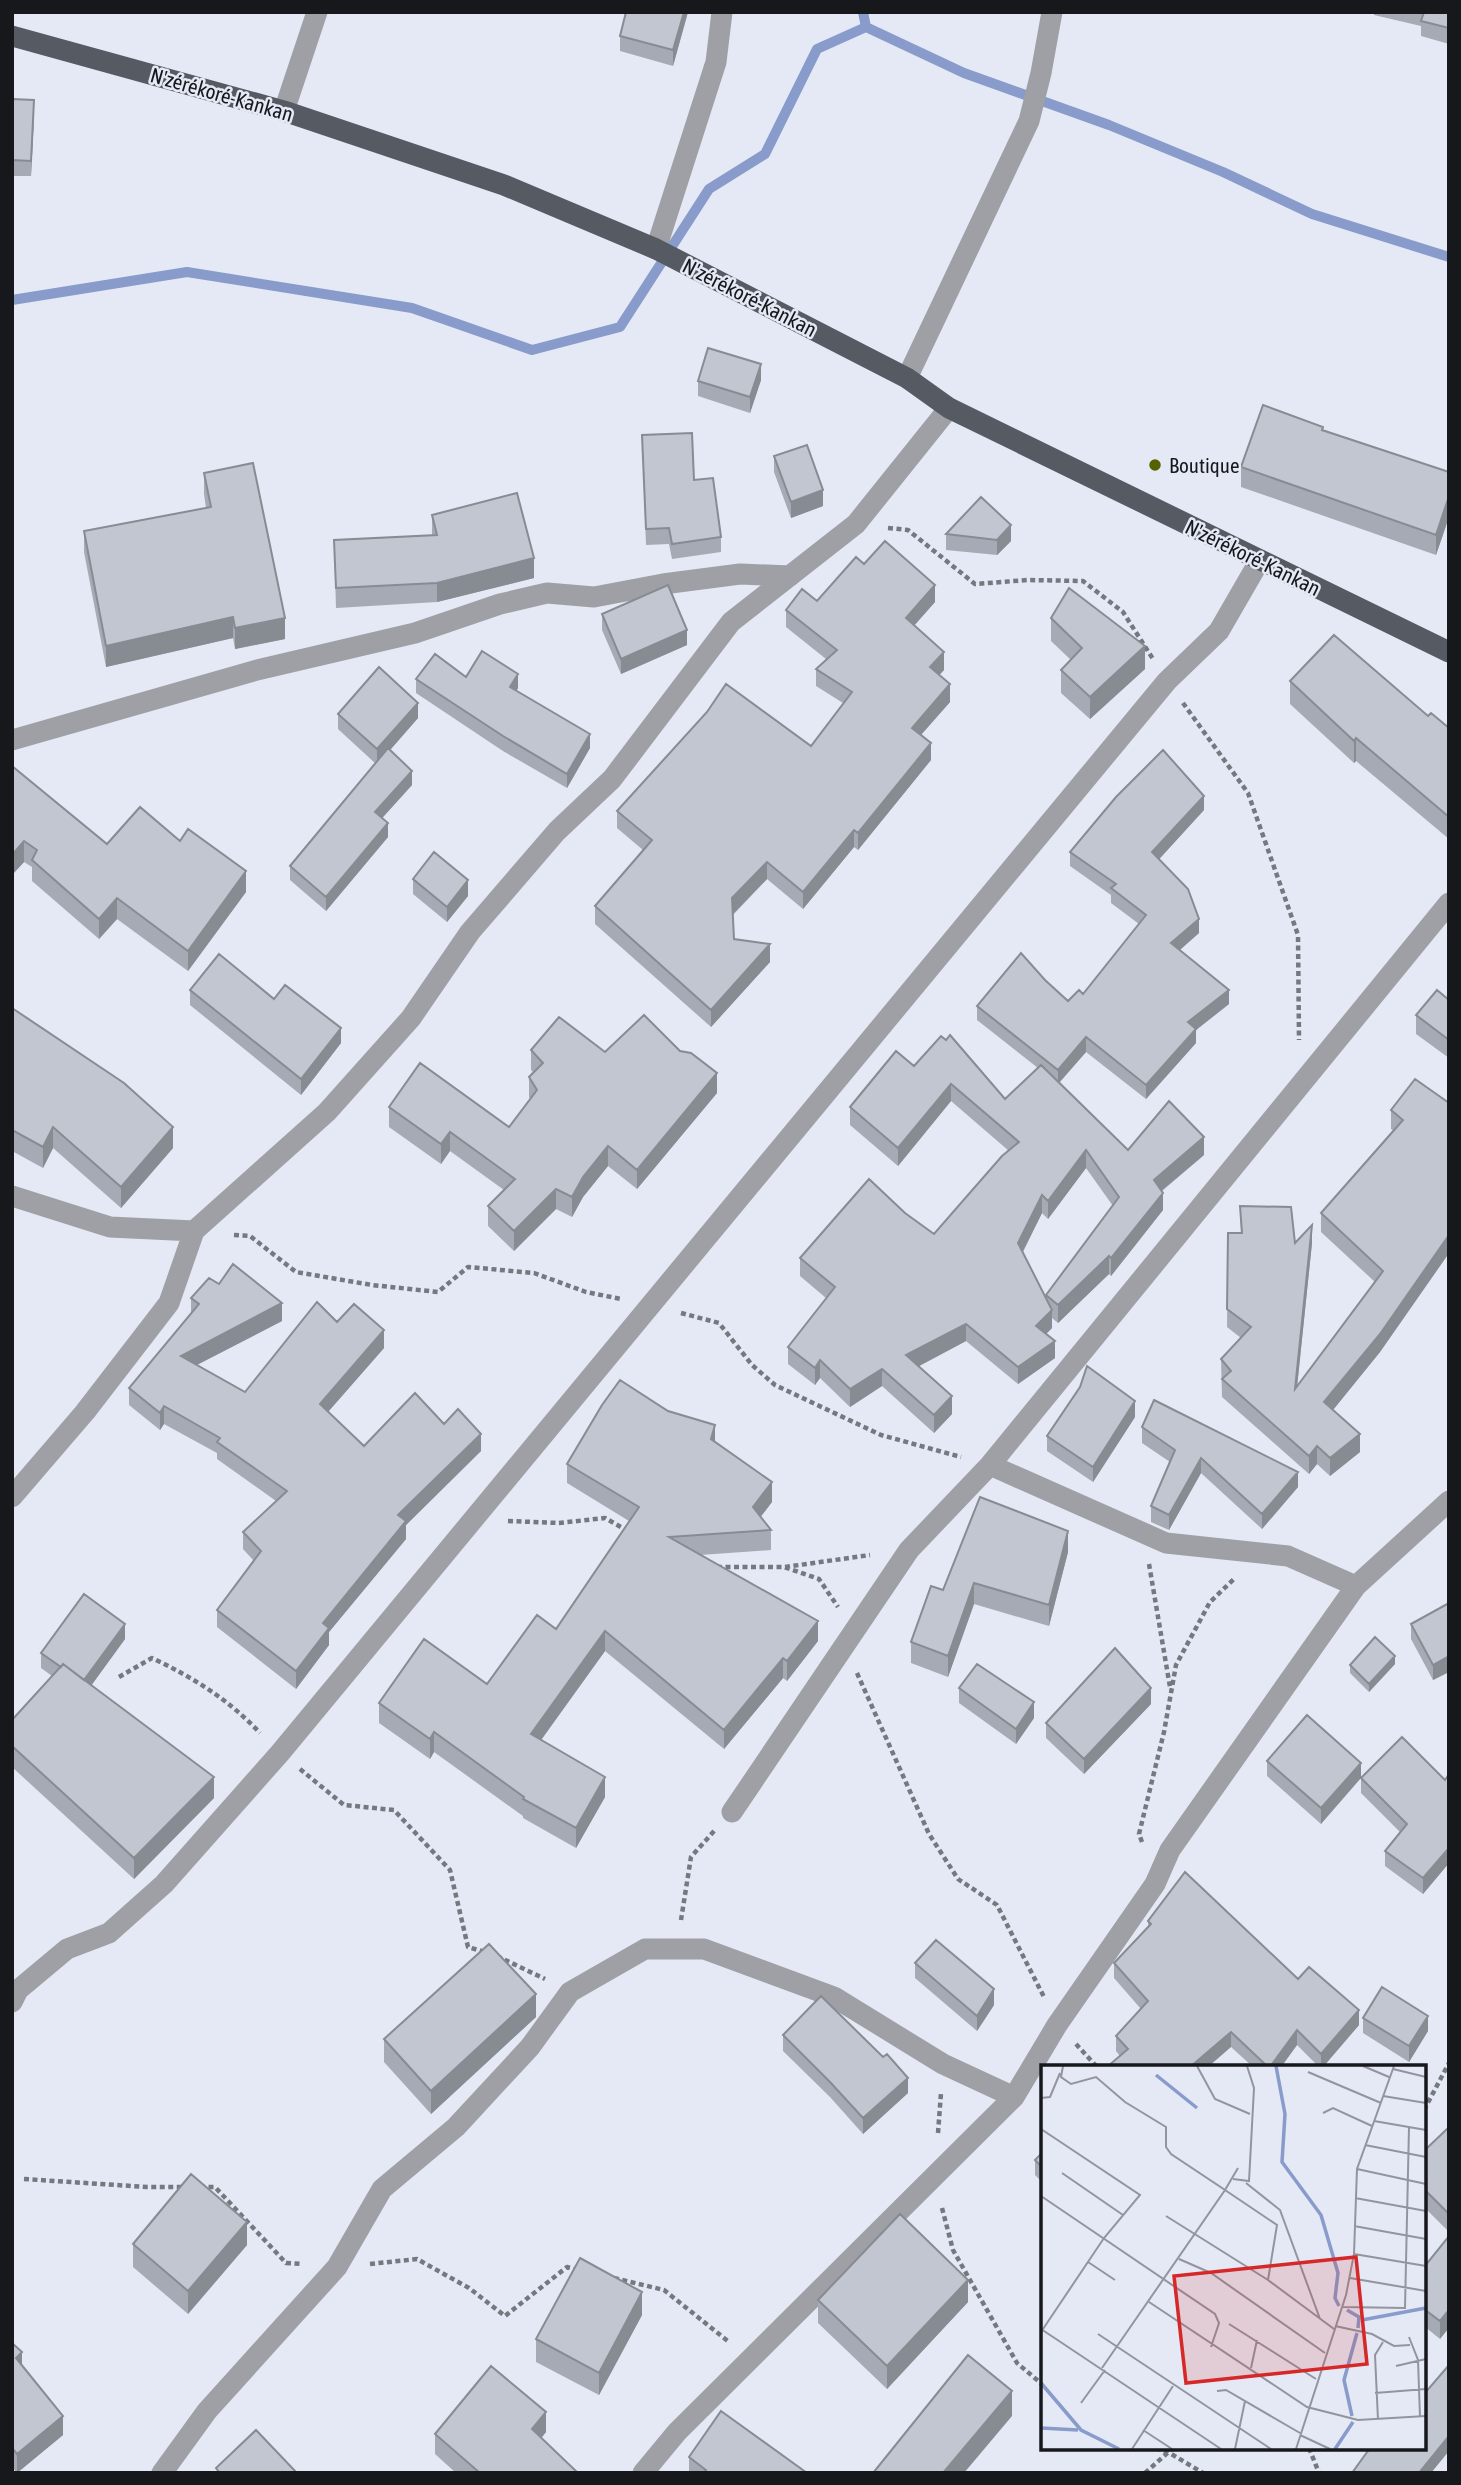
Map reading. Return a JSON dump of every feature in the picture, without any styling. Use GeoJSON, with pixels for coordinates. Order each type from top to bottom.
{"type":"FeatureCollection","features":[{"type":"Feature","properties":{"kind":"highway","name":"N'zérékoré-Kankan"},"geometry":{"type":"LineString","coordinates":[[12,36],[284,111],[503,185],[656,249],[907,378],[949,408],[1449,652]]}},
{"type":"Feature","properties":{"kind":"street"},"geometry":{"type":"LineString","coordinates":[[284,111],[317,12]]}},
{"type":"Feature","properties":{"kind":"street"},"geometry":{"type":"LineString","coordinates":[[656,249],[716,62],[722,12]]}},
{"type":"Feature","properties":{"kind":"street"},"geometry":{"type":"LineString","coordinates":[[907,378],[1029,121],[1052,12]]}},
{"type":"Feature","properties":{"kind":"street"},"geometry":{"type":"LineString","coordinates":[[12,1497],[85,1412],[169,1303],[194,1231],[327,1112],[411,1018],[470,932],[557,831],[612,779],[731,622],[856,524],[949,408]]}},
{"type":"Feature","properties":{"kind":"street"},"geometry":{"type":"LineString","coordinates":[[12,2001],[18,1990],[67,1949],[109,1933],[164,1884],[281,1753],[1167,681],[1219,631],[1260,560]]}},
{"type":"Feature","properties":{"kind":"street"},"geometry":{"type":"LineString","coordinates":[[12,740],[257,670],[415,633],[500,604],[547,593],[594,597],[663,584],[740,574],[790,576]]}},
{"type":"Feature","properties":{"kind":"street"},"geometry":{"type":"LineString","coordinates":[[732,1812],[909,1550],[990,1465],[1449,903]]}},
{"type":"Feature","properties":{"kind":"street"},"geometry":{"type":"LineString","coordinates":[[12,1196],[110,1227],[194,1231]]}},
{"type":"Feature","properties":{"kind":"street"},"geometry":{"type":"LineString","coordinates":[[990,1465],[1166,1543],[1289,1556],[1356,1586]]}},
{"type":"Feature","properties":{"kind":"street"},"geometry":{"type":"LineString","coordinates":[[643,2473],[677,2432],[750,2358],[1014,2097],[1058,2025],[1155,1884],[1170,1850],[1356,1586],[1449,1501]]}},
{"type":"Feature","properties":{"kind":"street"},"geometry":{"type":"LineString","coordinates":[[162,2473],[207,2411],[337,2267],[382,2189],[456,2127],[530,2047],[570,1992],[645,1949],[704,1949],[834,1997],[943,2064],[1014,2097]]}},
{"type":"Feature","properties":{"kind":"path"},"geometry":{"type":"LineString","coordinates":[[1143,1532],[1171,1691]]}},
{"type":"Feature","properties":{"kind":"path"},"geometry":{"type":"LineString","coordinates":[[784,1567],[909,1550]]}},
{"type":"Feature","properties":{"kind":"path"},"geometry":{"type":"LineString","coordinates":[[1155,1884],[1139,1834],[1164,1732],[1176,1665],[1210,1602],[1261,1553]]}},
{"type":"Feature","properties":{"kind":"path"},"geometry":{"type":"LineString","coordinates":[[119,1677],[152,1658],[188,1675],[238,1710],[281,1753],[344,1805],[394,1810],[450,1870],[468,1947],[507,1959],[570,1992]]}},
{"type":"Feature","properties":{"kind":"path"},"geometry":{"type":"LineString","coordinates":[[679,1949],[683,1898],[691,1857],[732,1812]]}},
{"type":"Feature","properties":{"kind":"path"},"geometry":{"type":"LineString","coordinates":[[1426,2105],[1449,2063]]}},
{"type":"Feature","properties":{"kind":"path"},"geometry":{"type":"LineString","coordinates":[[943,2064],[934,2176],[953,2250],[1017,2363],[1041,2383]]}},
{"type":"Feature","properties":{"kind":"path"},"geometry":{"type":"LineString","coordinates":[[24,2179],[148,2187],[215,2187],[286,2263],[337,2267],[417,2259],[469,2288],[505,2316],[567,2267],[579,2270]]}},
{"type":"Feature","properties":{"kind":"path"},"geometry":{"type":"LineString","coordinates":[[603,2276],[664,2290],[750,2358]]}},
{"type":"Feature","properties":{"kind":"path"},"geometry":{"type":"LineString","coordinates":[[1162,2450],[1203,2473]]}},
{"type":"Feature","properties":{"kind":"path"},"geometry":{"type":"LineString","coordinates":[[1145,2473],[1170,2450]]}},
{"type":"Feature","properties":{"kind":"path"},"geometry":{"type":"LineString","coordinates":[[1311,2450],[1319,2473]]}},
{"type":"Feature","properties":{"kind":"building"},"geometry":{"type":"Polygon","coordinates":[[[626,12],[684,12],[673,50],[620,36],[626,12]]]}},
{"type":"Feature","properties":{"kind":"building"},"geometry":{"type":"Polygon","coordinates":[[[1424,12],[1449,12],[1449,28],[1421,21],[1424,12]]]}},
{"type":"Feature","properties":{"kind":"building"},"geometry":{"type":"Polygon","coordinates":[[[12,99],[34,100],[31,161],[12,160],[12,99]]]}},
{"type":"Feature","properties":{"kind":"building"},"geometry":{"type":"Polygon","coordinates":[[[708,348],[761,364],[750,397],[698,381],[708,348]]]}},
{"type":"Feature","properties":{"kind":"building"},"geometry":{"type":"Polygon","coordinates":[[[1263,405],[1323,427],[1322,430],[1449,472],[1449,496],[1436,535],[1241,467],[1263,405]]]}},
{"type":"Feature","properties":{"kind":"building"},"geometry":{"type":"Polygon","coordinates":[[[692,433],[694,480],[713,478],[721,537],[672,544],[669,528],[646,529],[642,435],[692,433]]]}},
{"type":"Feature","properties":{"kind":"building"},"geometry":{"type":"Polygon","coordinates":[[[807,445],[823,490],[791,502],[774,456],[807,445]]]}},
{"type":"Feature","properties":{"kind":"building"},"geometry":{"type":"Polygon","coordinates":[[[253,463],[285,618],[235,628],[233,617],[106,646],[84,531],[211,507],[204,473],[253,463]]]}},
{"type":"Feature","properties":{"kind":"building"},"geometry":{"type":"Polygon","coordinates":[[[517,493],[534,558],[437,583],[336,588],[334,540],[437,535],[432,515],[517,493]]]}},
{"type":"Feature","properties":{"kind":"building"},"geometry":{"type":"Polygon","coordinates":[[[981,497],[1011,525],[997,540],[946,534],[981,497]]]}},
{"type":"Feature","properties":{"kind":"building"},"geometry":{"type":"Polygon","coordinates":[[[885,541],[935,585],[906,618],[944,652],[930,667],[950,684],[912,728],[931,743],[858,833],[854,830],[803,892],[767,862],[732,898],[734,939],[770,944],[711,1010],[595,906],[652,840],[617,811],[707,712],[726,684],[811,746],[852,692],[816,669],[837,650],[786,610],[802,589],[817,601],[856,557],[864,564],[885,541]]]}},
{"type":"Feature","properties":{"kind":"building"},"geometry":{"type":"Polygon","coordinates":[[[668,585],[687,630],[621,659],[602,614],[668,585]]]}},
{"type":"Feature","properties":{"kind":"building"},"geometry":{"type":"Polygon","coordinates":[[[1069,588],[1145,646],[1090,697],[1061,670],[1082,648],[1051,618],[1069,588]]]}},
{"type":"Feature","properties":{"kind":"building"},"geometry":{"type":"Polygon","coordinates":[[[1334,635],[1428,716],[1431,713],[1449,728],[1449,817],[1356,738],[1354,741],[1290,681],[1334,635]]]}},
{"type":"Feature","properties":{"kind":"building"},"geometry":{"type":"Polygon","coordinates":[[[482,651],[518,674],[510,687],[590,734],[567,774],[416,679],[435,654],[466,677],[482,651]]]}},
{"type":"Feature","properties":{"kind":"building"},"geometry":{"type":"Polygon","coordinates":[[[379,667],[418,703],[377,749],[338,714],[379,667]]]}},
{"type":"Feature","properties":{"kind":"building"},"geometry":{"type":"Polygon","coordinates":[[[388,748],[412,771],[375,812],[388,823],[326,897],[290,866],[388,748]]]}},
{"type":"Feature","properties":{"kind":"building"},"geometry":{"type":"Polygon","coordinates":[[[1163,750],[1204,796],[1152,852],[1188,889],[1199,919],[1171,943],[1229,990],[1188,1022],[1196,1029],[1146,1085],[1086,1037],[1058,1070],[977,1006],[1021,953],[1068,1001],[1079,990],[1083,994],[1146,915],[1111,888],[1116,884],[1070,852],[1116,797],[1163,750]]]}},
{"type":"Feature","properties":{"kind":"building"},"geometry":{"type":"Polygon","coordinates":[[[12,766],[107,844],[140,807],[180,841],[188,829],[246,871],[188,951],[117,898],[99,919],[32,860],[37,850],[24,841],[12,855],[12,766]]]}},
{"type":"Feature","properties":{"kind":"building"},"geometry":{"type":"Polygon","coordinates":[[[434,852],[468,880],[447,907],[413,879],[434,852]]]}},
{"type":"Feature","properties":{"kind":"building"},"geometry":{"type":"Polygon","coordinates":[[[219,954],[274,999],[285,985],[341,1028],[301,1079],[190,990],[219,954]]]}},
{"type":"Feature","properties":{"kind":"building"},"geometry":{"type":"Polygon","coordinates":[[[1437,990],[1449,1000],[1449,1040],[1416,1015],[1437,990]]]}},
{"type":"Feature","properties":{"kind":"building"},"geometry":{"type":"Polygon","coordinates":[[[12,1008],[124,1083],[173,1127],[121,1187],[53,1127],[43,1147],[12,1130],[12,1008]]]}},
{"type":"Feature","properties":{"kind":"building"},"geometry":{"type":"Polygon","coordinates":[[[644,1015],[680,1051],[691,1053],[717,1073],[637,1170],[608,1146],[583,1177],[572,1197],[556,1189],[514,1231],[488,1206],[515,1179],[450,1132],[441,1144],[389,1107],[420,1063],[509,1127],[537,1090],[529,1077],[543,1063],[531,1050],[559,1017],[605,1052],[644,1015]]]}},
{"type":"Feature","properties":{"kind":"building"},"geometry":{"type":"Polygon","coordinates":[[[950,1035],[1005,1099],[1041,1065],[1128,1150],[1169,1101],[1204,1137],[1154,1180],[1163,1193],[1111,1258],[1109,1256],[1058,1305],[1046,1295],[1119,1197],[1086,1150],[1048,1201],[1042,1195],[1018,1243],[1052,1310],[1036,1326],[1055,1341],[1018,1367],[966,1324],[906,1355],[952,1396],[934,1415],[882,1369],[850,1389],[820,1360],[815,1368],[788,1347],[835,1287],[800,1258],[869,1179],[905,1213],[934,1234],[1002,1156],[1019,1142],[951,1084],[898,1148],[850,1107],[896,1051],[914,1066],[941,1036],[946,1040],[950,1035]]]}},
{"type":"Feature","properties":{"kind":"building"},"geometry":{"type":"Polygon","coordinates":[[[1415,1079],[1449,1103],[1449,1235],[1380,1334],[1324,1402],[1360,1434],[1330,1458],[1317,1446],[1309,1456],[1222,1379],[1231,1371],[1221,1359],[1251,1327],[1227,1309],[1228,1233],[1242,1233],[1240,1206],[1291,1207],[1295,1243],[1312,1225],[1295,1389],[1383,1271],[1321,1213],[1403,1120],[1391,1110],[1415,1079]]]}},
{"type":"Feature","properties":{"kind":"building"},"geometry":{"type":"Polygon","coordinates":[[[233,1264],[282,1303],[181,1356],[245,1392],[317,1302],[337,1322],[354,1304],[384,1330],[320,1404],[364,1446],[415,1393],[444,1424],[458,1409],[481,1434],[398,1515],[406,1521],[323,1623],[329,1628],[296,1671],[217,1610],[261,1551],[243,1532],[287,1491],[217,1442],[220,1438],[164,1406],[160,1413],[129,1388],[199,1304],[191,1298],[209,1278],[219,1284],[233,1264]]]}},
{"type":"Feature","properties":{"kind":"building"},"geometry":{"type":"Polygon","coordinates":[[[1087,1366],[1135,1401],[1093,1467],[1047,1436],[1080,1387],[1087,1366]]]}},
{"type":"Feature","properties":{"kind":"building"},"geometry":{"type":"Polygon","coordinates":[[[620,1380],[668,1411],[715,1425],[711,1439],[772,1482],[753,1507],[771,1530],[669,1537],[818,1621],[787,1661],[783,1658],[724,1730],[605,1631],[531,1734],[605,1777],[576,1828],[523,1799],[524,1797],[434,1732],[430,1739],[379,1703],[424,1639],[487,1684],[537,1615],[556,1629],[639,1507],[567,1464],[620,1380]]]}},
{"type":"Feature","properties":{"kind":"building"},"geometry":{"type":"Polygon","coordinates":[[[1154,1400],[1298,1472],[1262,1514],[1201,1458],[1169,1515],[1151,1506],[1175,1450],[1142,1427],[1154,1400]]]}},
{"type":"Feature","properties":{"kind":"building"},"geometry":{"type":"Polygon","coordinates":[[[980,1497],[1068,1531],[1049,1605],[974,1583],[948,1656],[911,1642],[931,1586],[943,1590],[980,1497]]]}},
{"type":"Feature","properties":{"kind":"building"},"geometry":{"type":"Polygon","coordinates":[[[84,1594],[125,1624],[84,1680],[63,1664],[61,1667],[41,1653],[84,1594]]]}},
{"type":"Feature","properties":{"kind":"building"},"geometry":{"type":"Polygon","coordinates":[[[1449,1603],[1449,1656],[1433,1665],[1411,1624],[1449,1603]]]}},
{"type":"Feature","properties":{"kind":"building"},"geometry":{"type":"Polygon","coordinates":[[[1375,1637],[1395,1656],[1369,1684],[1350,1665],[1375,1637]]]}},
{"type":"Feature","properties":{"kind":"building"},"geometry":{"type":"Polygon","coordinates":[[[1115,1648],[1151,1688],[1084,1759],[1046,1723],[1115,1648]]]}},
{"type":"Feature","properties":{"kind":"building"},"geometry":{"type":"Polygon","coordinates":[[[63,1664],[214,1777],[134,1858],[12,1746],[12,1720],[63,1664]]]}},
{"type":"Feature","properties":{"kind":"building"},"geometry":{"type":"Polygon","coordinates":[[[977,1664],[1034,1702],[1016,1729],[959,1688],[977,1664]]]}},
{"type":"Feature","properties":{"kind":"building"},"geometry":{"type":"Polygon","coordinates":[[[1307,1715],[1361,1763],[1321,1808],[1267,1761],[1307,1715]]]}},
{"type":"Feature","properties":{"kind":"building"},"geometry":{"type":"Polygon","coordinates":[[[1402,1737],[1445,1780],[1449,1774],[1449,1848],[1423,1878],[1385,1851],[1407,1824],[1361,1778],[1402,1737]]]}},
{"type":"Feature","properties":{"kind":"building"},"geometry":{"type":"Polygon","coordinates":[[[1185,1872],[1298,1979],[1309,1967],[1359,2010],[1321,2054],[1297,2030],[1271,2065],[1266,2065],[1231,2032],[1192,2065],[1109,2065],[1128,2049],[1116,2036],[1148,2001],[1114,1963],[1151,1924],[1148,1921],[1185,1872]]]}},
{"type":"Feature","properties":{"kind":"building"},"geometry":{"type":"Polygon","coordinates":[[[936,1940],[994,1989],[977,2016],[915,1963],[936,1940]]]}},
{"type":"Feature","properties":{"kind":"building"},"geometry":{"type":"Polygon","coordinates":[[[489,1944],[536,1994],[431,2091],[384,2039],[489,1944]]]}},
{"type":"Feature","properties":{"kind":"building"},"geometry":{"type":"Polygon","coordinates":[[[1382,1987],[1428,2016],[1409,2046],[1363,2018],[1382,1987]]]}},
{"type":"Feature","properties":{"kind":"building"},"geometry":{"type":"Polygon","coordinates":[[[821,1996],[883,2057],[887,2054],[908,2078],[863,2118],[783,2035],[821,1996]]]}},
{"type":"Feature","properties":{"kind":"building"},"geometry":{"type":"Polygon","coordinates":[[[1449,2127],[1449,2214],[1426,2191],[1426,2149],[1449,2127]]]}},
{"type":"Feature","properties":{"kind":"building"},"geometry":{"type":"Polygon","coordinates":[[[1041,2154],[1041,2166],[1035,2160],[1041,2154]]]}},
{"type":"Feature","properties":{"kind":"building"},"geometry":{"type":"Polygon","coordinates":[[[191,2174],[247,2222],[188,2291],[133,2244],[191,2174]]]}},
{"type":"Feature","properties":{"kind":"building"},"geometry":{"type":"Polygon","coordinates":[[[900,2214],[968,2280],[887,2366],[818,2300],[900,2214]]]}},
{"type":"Feature","properties":{"kind":"building"},"geometry":{"type":"Polygon","coordinates":[[[1449,2236],[1449,2310],[1440,2321],[1426,2310],[1426,2265],[1449,2236]]]}},
{"type":"Feature","properties":{"kind":"building"},"geometry":{"type":"Polygon","coordinates":[[[580,2258],[642,2292],[599,2373],[536,2339],[580,2258]]]}},
{"type":"Feature","properties":{"kind":"building"},"geometry":{"type":"Polygon","coordinates":[[[12,2343],[22,2352],[16,2358],[63,2416],[17,2454],[12,2448],[12,2343]]]}},
{"type":"Feature","properties":{"kind":"building"},"geometry":{"type":"Polygon","coordinates":[[[968,2355],[1012,2391],[943,2473],[873,2473],[968,2355]]]}},
{"type":"Feature","properties":{"kind":"building"},"geometry":{"type":"Polygon","coordinates":[[[1449,2365],[1449,2436],[1419,2473],[1352,2473],[1369,2450],[1426,2450],[1426,2392],[1449,2365]]]}},
{"type":"Feature","properties":{"kind":"building"},"geometry":{"type":"Polygon","coordinates":[[[491,2366],[546,2412],[532,2429],[578,2473],[480,2473],[435,2434],[491,2366]]]}},
{"type":"Feature","properties":{"kind":"building"},"geometry":{"type":"Polygon","coordinates":[[[721,2411],[807,2473],[703,2473],[706,2470],[689,2457],[721,2411]]]}},
{"type":"Feature","properties":{"kind":"building"},"geometry":{"type":"Polygon","coordinates":[[[256,2430],[297,2473],[220,2473],[216,2468],[256,2430]]]}},
{"type":"Feature","properties":{"kind":"waterway"},"geometry":{"type":"LineString","coordinates":[[863,12],[866,27]]}},
{"type":"Feature","properties":{"kind":"waterway"},"geometry":{"type":"LineString","coordinates":[[12,300],[187,272],[412,308],[532,350],[620,327],[709,189],[765,154],[817,49],[866,27],[964,73],[1109,125],[1223,172],[1312,214],[1449,257]]}},
{"type":"Feature","properties":{"kind":"place","name":"Boutique"},"geometry":{"type":"Point","coordinates":[1155,465]}}]}
